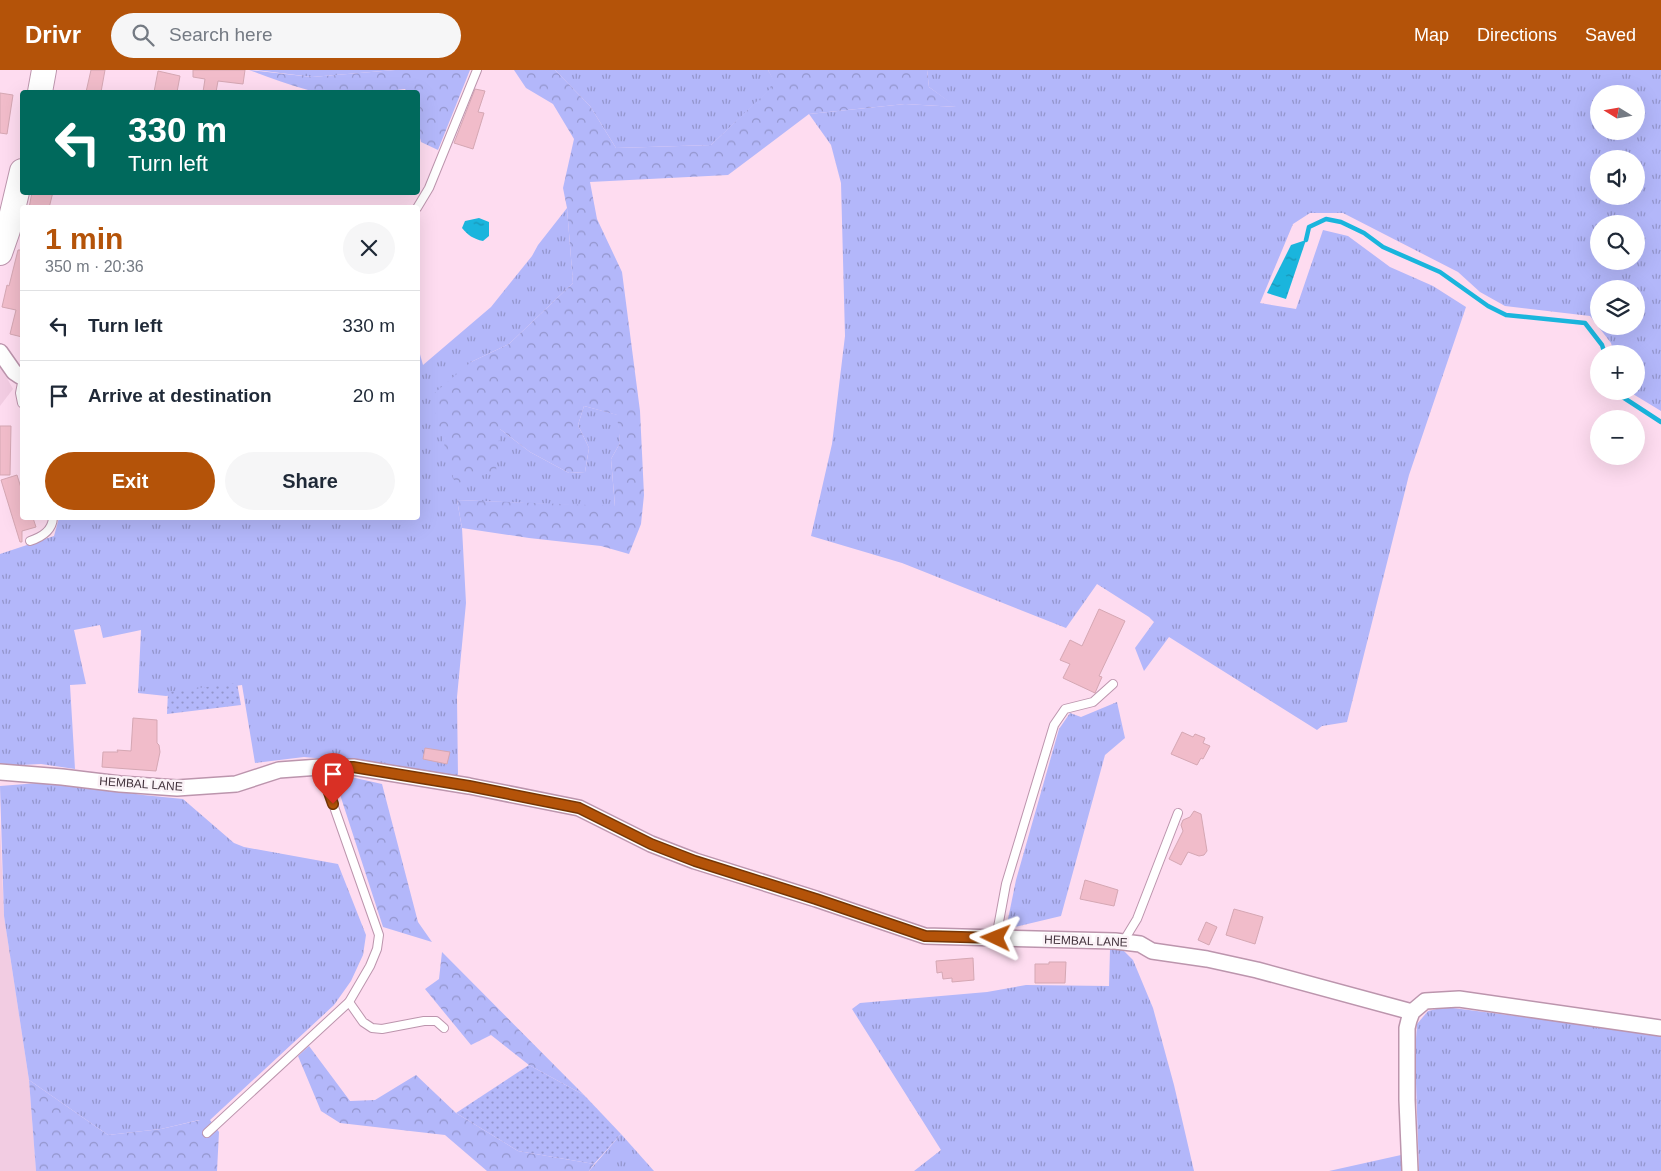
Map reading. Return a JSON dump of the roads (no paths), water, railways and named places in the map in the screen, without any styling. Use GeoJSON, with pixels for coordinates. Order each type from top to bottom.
{"type":"FeatureCollection","features":[{"type":"Feature","properties":{"kind":"main road"},"geometry":{"type":"LineString","coordinates":[[40,90],[44,70]]}},
{"type":"Feature","properties":{"kind":"main road"},"geometry":{"type":"LineString","coordinates":[[0,253],[8,230],[20,179]]}},
{"type":"Feature","properties":{"kind":"street"},"geometry":{"type":"LineString","coordinates":[[0,352],[20,379]]}},
{"type":"Feature","properties":{"kind":"street","name":"HEMBAL LANE"},"geometry":{"type":"LineString","coordinates":[[0,772],[177,788],[236,784],[279,770],[353,767],[469,786],[579,808],[651,844],[695,861],[925,936],[1140,944],[1152,951],[1207,959],[1258,970],[1412,1012]]}},
{"type":"Feature","properties":{"kind":"street"},"geometry":{"type":"LineString","coordinates":[[1410,1171],[1407,1100],[1407,1028],[1412,1012],[1425,1002],[1458,999],[1661,1028]]}},
{"type":"Feature","properties":{"kind":"lane"},"geometry":{"type":"LineString","coordinates":[[419,205],[429,188],[477,70]]}},
{"type":"Feature","properties":{"kind":"lane"},"geometry":{"type":"LineString","coordinates":[[20,379],[20,393]]}},
{"type":"Feature","properties":{"kind":"lane"},"geometry":{"type":"LineString","coordinates":[[30,541],[42,538],[48,532],[53,520]]}},
{"type":"Feature","properties":{"kind":"lane"},"geometry":{"type":"LineString","coordinates":[[996,938],[1006,884],[1054,725],[1066,709],[1093,702],[1113,684]]}},
{"type":"Feature","properties":{"kind":"lane"},"geometry":{"type":"LineString","coordinates":[[206,1133],[349,1002],[370,966],[377,948],[379,936],[320,767]]}},
{"type":"Feature","properties":{"kind":"lane"},"geometry":{"type":"LineString","coordinates":[[1123,942],[1137,918],[1178,813]]}},
{"type":"Feature","properties":{"kind":"lane"},"geometry":{"type":"LineString","coordinates":[[349,1002],[363,1022],[372,1028],[382,1029],[424,1021],[436,1021],[444,1028]]}},
{"type":"Feature","properties":{"kind":"water"},"geometry":{"type":"Polygon","coordinates":[[[479,218],[489,222],[489,236],[483,241],[466,233],[462,228],[465,221],[479,218]]]}},
{"type":"Feature","properties":{"kind":"water"},"geometry":{"type":"Polygon","coordinates":[[[1306,240],[1286,299],[1267,293],[1291,245],[1306,240]]]}},
{"type":"Feature","properties":{"kind":"waterway"},"geometry":{"type":"LineString","coordinates":[[1306,240],[1309,227],[1326,219],[1341,222],[1364,233],[1383,247],[1440,272],[1488,306],[1506,315],[1585,323],[1602,345]]}},
{"type":"Feature","properties":{"kind":"waterway"},"geometry":{"type":"LineString","coordinates":[[1627,400],[1661,422]]}}]}
